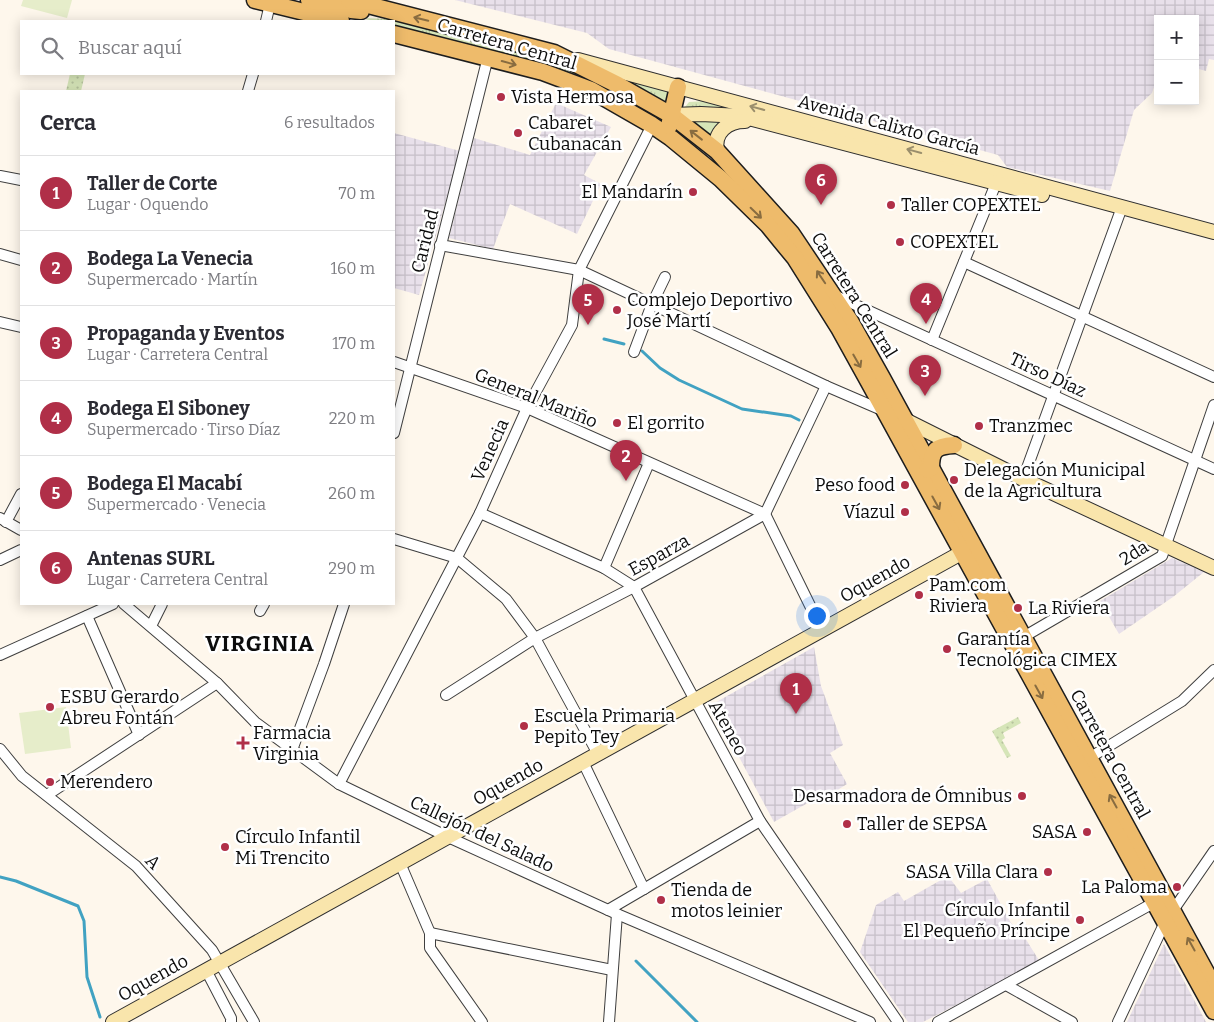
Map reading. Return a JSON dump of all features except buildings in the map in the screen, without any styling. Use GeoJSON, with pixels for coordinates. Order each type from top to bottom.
{"type":"FeatureCollection","features":[{"type":"Feature","properties":{"kind":"main road"},"geometry":{"type":"LineString","coordinates":[[309,0],[351,10],[393,12]]}},
{"type":"Feature","properties":{"kind":"main road","name":"Carretera Central"},"geometry":{"type":"LineString","coordinates":[[349,0],[554,53],[618,85],[671,115],[717,151],[733,167],[833,295],[844,325]]}},
{"type":"Feature","properties":{"kind":"main road"},"geometry":{"type":"LineString","coordinates":[[267,1],[337,20]]}},
{"type":"Feature","properties":{"kind":"main road","name":"Carretera Central"},"geometry":{"type":"LineString","coordinates":[[395,34],[543,72],[591,90],[652,125],[670,138],[721,179],[768,225],[786,237],[794,258],[844,325],[876,381],[904,420],[926,471],[1160,900],[1214,1011]]}},
{"type":"Feature","properties":{"kind":"main road"},"geometry":{"type":"LineString","coordinates":[[670,138],[669,123],[678,87]]}},
{"type":"Feature","properties":{"kind":"main road"},"geometry":{"type":"LineString","coordinates":[[591,90],[644,114],[671,115]]}},
{"type":"Feature","properties":{"kind":"main road"},"geometry":{"type":"LineString","coordinates":[[721,179],[733,167]]}},
{"type":"Feature","properties":{"kind":"main road","name":"Carretera Central"},"geometry":{"type":"LineString","coordinates":[[876,381],[886,411],[926,471]]}},
{"type":"Feature","properties":{"kind":"main road"},"geometry":{"type":"LineString","coordinates":[[926,471],[934,451],[942,446],[954,444]]}},
{"type":"Feature","properties":{"kind":"main road","name":"Carretera Central"},"geometry":{"type":"LineString","coordinates":[[1169,917],[1214,987]]}},
{"type":"Feature","properties":{"kind":"street"},"geometry":{"type":"LineString","coordinates":[[266,20],[267,1]]}},
{"type":"Feature","properties":{"kind":"street","name":"Avenida Calixto García"},"geometry":{"type":"LineString","coordinates":[[554,53],[998,179]]}},
{"type":"Feature","properties":{"kind":"street","name":"Caridad"},"geometry":{"type":"LineString","coordinates":[[395,427],[488,57]]}},
{"type":"Feature","properties":{"kind":"street"},"geometry":{"type":"LineString","coordinates":[[248,90],[253,75]]}},
{"type":"Feature","properties":{"kind":"street","name":"Avenida Calixto García"},"geometry":{"type":"LineString","coordinates":[[671,115],[741,116],[1121,211],[1214,232]]}},
{"type":"Feature","properties":{"kind":"street"},"geometry":{"type":"LineString","coordinates":[[717,151],[715,145],[717,139],[721,130],[728,124],[736,121],[761,121]]}},
{"type":"Feature","properties":{"kind":"street","name":"Venecia"},"geometry":{"type":"LineString","coordinates":[[339,784],[480,513],[527,408],[572,324],[579,270],[652,125]]}},
{"type":"Feature","properties":{"kind":"street"},"geometry":{"type":"LineString","coordinates":[[0,176],[20,180]]}},
{"type":"Feature","properties":{"kind":"street"},"geometry":{"type":"LineString","coordinates":[[932,340],[998,179]]}},
{"type":"Feature","properties":{"kind":"street"},"geometry":{"type":"LineString","coordinates":[[1023,479],[1121,211]]}},
{"type":"Feature","properties":{"kind":"street","name":"Avenida Calixto García"},"geometry":{"type":"LineString","coordinates":[[1121,211],[1214,240]]}},
{"type":"Feature","properties":{"kind":"street"},"geometry":{"type":"LineString","coordinates":[[440,245],[579,270],[826,386],[886,411],[1023,479],[1214,568]]}},
{"type":"Feature","properties":{"kind":"street"},"geometry":{"type":"LineString","coordinates":[[0,254],[20,260]]}},
{"type":"Feature","properties":{"kind":"street"},"geometry":{"type":"LineString","coordinates":[[964,262],[1214,377]]}},
{"type":"Feature","properties":{"kind":"street"},"geometry":{"type":"LineString","coordinates":[[634,352],[652,304],[665,277]]}},
{"type":"Feature","properties":{"kind":"street","name":"Tirso Díaz"},"geometry":{"type":"LineString","coordinates":[[833,295],[1214,469]]}},
{"type":"Feature","properties":{"kind":"street"},"geometry":{"type":"LineString","coordinates":[[844,325],[869,311]]}},
{"type":"Feature","properties":{"kind":"street"},"geometry":{"type":"LineString","coordinates":[[0,322],[20,327]]}},
{"type":"Feature","properties":{"kind":"street","name":"General Mariño"},"geometry":{"type":"LineString","coordinates":[[395,362],[527,408],[765,514]]}},
{"type":"Feature","properties":{"kind":"street"},"geometry":{"type":"LineString","coordinates":[[852,397],[861,396],[876,381]]}},
{"type":"Feature","properties":{"kind":"street"},"geometry":{"type":"LineString","coordinates":[[822,630],[765,514],[826,386]]}},
{"type":"Feature","properties":{"kind":"street","name":"2da"},"geometry":{"type":"LineString","coordinates":[[1018,641],[1162,556],[1214,405]]}},
{"type":"Feature","properties":{"kind":"street"},"geometry":{"type":"LineString","coordinates":[[604,568],[649,463]]}},
{"type":"Feature","properties":{"kind":"street"},"geometry":{"type":"LineString","coordinates":[[20,495],[3,520],[20,529]]}},
{"type":"Feature","properties":{"kind":"street","name":"Ateneo"},"geometry":{"type":"LineString","coordinates":[[480,513],[604,568],[634,587],[760,821],[898,1022]]}},
{"type":"Feature","properties":{"kind":"street","name":"Esparza"},"geometry":{"type":"LineString","coordinates":[[446,695],[535,638],[634,587],[765,514]]}},
{"type":"Feature","properties":{"kind":"street"},"geometry":{"type":"LineString","coordinates":[[395,539],[456,558],[506,599],[535,638],[598,754]]}},
{"type":"Feature","properties":{"kind":"street","name":"Oquendo"},"geometry":{"type":"LineString","coordinates":[[113,1022],[968,549]]}},
{"type":"Feature","properties":{"kind":"street"},"geometry":{"type":"LineString","coordinates":[[0,560],[20,550]]}},
{"type":"Feature","properties":{"kind":"street"},"geometry":{"type":"LineString","coordinates":[[0,655],[111,605]]}},
{"type":"Feature","properties":{"kind":"street","name":"Callejón del Salado"},"geometry":{"type":"LineString","coordinates":[[125,605],[217,683],[255,722],[339,784],[448,837],[613,912],[870,1022]]}},
{"type":"Feature","properties":{"kind":"street"},"geometry":{"type":"LineString","coordinates":[[151,626],[162,605]]}},
{"type":"Feature","properties":{"kind":"street"},"geometry":{"type":"LineString","coordinates":[[292,750],[344,605]]}},
{"type":"Feature","properties":{"kind":"street"},"geometry":{"type":"LineString","coordinates":[[87,616],[139,735]]}},
{"type":"Feature","properties":{"kind":"street"},"geometry":{"type":"LineString","coordinates":[[1084,761],[1182,701],[1214,670]]}},
{"type":"Feature","properties":{"kind":"street"},"geometry":{"type":"LineString","coordinates":[[47,795],[217,683]]}},
{"type":"Feature","properties":{"kind":"street","name":"A"},"geometry":{"type":"LineString","coordinates":[[0,749],[22,776],[134,864],[212,950],[254,1022]]}},
{"type":"Feature","properties":{"kind":"street"},"geometry":{"type":"LineString","coordinates":[[583,762],[644,889]]}},
{"type":"Feature","properties":{"kind":"street"},"geometry":{"type":"LineString","coordinates":[[608,1022],[612,970],[613,912],[644,889],[760,821]]}},
{"type":"Feature","properties":{"kind":"street"},"geometry":{"type":"LineString","coordinates":[[1118,1022],[1169,917],[1214,852]]}},
{"type":"Feature","properties":{"kind":"street"},"geometry":{"type":"LineString","coordinates":[[400,863],[430,933],[430,948],[482,1022]]}},
{"type":"Feature","properties":{"kind":"street"},"geometry":{"type":"LineString","coordinates":[[938,1022],[1160,900]]}},
{"type":"Feature","properties":{"kind":"street"},"geometry":{"type":"LineString","coordinates":[[430,933],[612,970]]}},
{"type":"Feature","properties":{"kind":"street"},"geometry":{"type":"LineString","coordinates":[[206,970],[231,1018],[231,1022]]}},
{"type":"Feature","properties":{"kind":"street"},"geometry":{"type":"LineString","coordinates":[[1006,985],[1072,1022]]}},
{"type":"Feature","properties":{"kind":"shaded area"},"geometry":{"type":"Polygon","coordinates":[[[455,0],[1214,0],[1214,60],[1209,59],[1206,71],[1199,69],[1199,15],[1154,15],[1154,87],[1152,93],[1134,110],[1110,191],[1007,167],[998,155],[609,49],[587,33],[455,0]]]}},
{"type":"Feature","properties":{"kind":"shaded area"},"geometry":{"type":"Polygon","coordinates":[[[556,103],[611,127],[584,175],[601,184],[577,234],[510,204],[493,249],[449,238],[474,138],[530,155],[556,103]]]}},
{"type":"Feature","properties":{"kind":"shaded area"},"geometry":{"type":"Polygon","coordinates":[[[395,133],[460,151],[419,295],[395,288],[395,133]]]}},
{"type":"Feature","properties":{"kind":"shaded area"},"geometry":{"type":"Polygon","coordinates":[[[1172,558],[1204,572],[1173,597],[1119,634],[1100,601],[1172,558]]]}},
{"type":"Feature","properties":{"kind":"shaded area"},"geometry":{"type":"Polygon","coordinates":[[[814,647],[821,686],[843,745],[830,753],[847,784],[831,794],[829,791],[774,822],[711,705],[814,647]]]}},
{"type":"Feature","properties":{"kind":"shaded area"},"geometry":{"type":"Polygon","coordinates":[[[948,876],[961,893],[987,879],[1011,923],[1022,933],[1040,962],[923,1022],[908,1022],[860,952],[876,905],[898,892],[904,901],[948,876]]]}},
{"type":"Feature","properties":{"kind":"shaded area"},"geometry":{"type":"Polygon","coordinates":[[[1164,944],[1206,1022],[1127,1022],[1164,944]]]}},
{"type":"Feature","properties":{"kind":"green space"},"geometry":{"type":"Polygon","coordinates":[[[23,0],[72,0],[67,18],[21,6],[23,0]]]}},
{"type":"Feature","properties":{"kind":"green space"},"geometry":{"type":"Polygon","coordinates":[[[361,18],[397,19],[505,46],[572,71],[645,110],[556,69],[395,26],[395,20],[361,18]]]}},
{"type":"Feature","properties":{"kind":"green space"},"geometry":{"type":"Polygon","coordinates":[[[613,74],[674,91],[668,107],[613,74]]]}},
{"type":"Feature","properties":{"kind":"green space"},"geometry":{"type":"Polygon","coordinates":[[[70,75],[85,75],[81,90],[66,90],[70,75]]]}},
{"type":"Feature","properties":{"kind":"green space"},"geometry":{"type":"Polygon","coordinates":[[[705,101],[771,120],[681,112],[689,102],[705,101]]]}},
{"type":"Feature","properties":{"kind":"green space"},"geometry":{"type":"Polygon","coordinates":[[[723,118],[709,136],[690,119],[723,118]]]}},
{"type":"Feature","properties":{"kind":"green space"},"geometry":{"type":"Polygon","coordinates":[[[66,707],[71,748],[25,754],[19,713],[66,707]]]}},
{"type":"Feature","properties":{"kind":"green space"},"geometry":{"type":"Polygon","coordinates":[[[1018,717],[1021,723],[1003,733],[1005,738],[1002,740],[1011,756],[1007,758],[992,731],[1018,717]]]}},
{"type":"Feature","properties":{"kind":"waterway"},"geometry":{"type":"LineString","coordinates":[[604,339],[624,344]]}},
{"type":"Feature","properties":{"kind":"waterway"},"geometry":{"type":"LineString","coordinates":[[642,351],[660,368],[679,380],[742,409],[791,416],[799,420]]}},
{"type":"Feature","properties":{"kind":"waterway"},"geometry":{"type":"LineString","coordinates":[[0,877],[16,881],[78,906],[84,921],[87,977],[100,1017]]}},
{"type":"Feature","properties":{"kind":"waterway"},"geometry":{"type":"LineString","coordinates":[[636,961],[697,1022]]}},
{"type":"Feature","properties":{"kind":"place","name":"Vista Hermosa"},"geometry":{"type":"Point","coordinates":[501,97]}},
{"type":"Feature","properties":{"kind":"place","name":"Cabaret Cubanacán"},"geometry":{"type":"Point","coordinates":[518,133]}},
{"type":"Feature","properties":{"kind":"place","name":"El Mandarín"},"geometry":{"type":"Point","coordinates":[693,192]}},
{"type":"Feature","properties":{"kind":"place","name":"Antenas SURL"},"geometry":{"type":"Point","coordinates":[821,205]}},
{"type":"Feature","properties":{"kind":"place","name":"Taller COPEXTEL"},"geometry":{"type":"Point","coordinates":[891,205]}},
{"type":"Feature","properties":{"kind":"place","name":"COPEXTEL"},"geometry":{"type":"Point","coordinates":[900,242]}},
{"type":"Feature","properties":{"kind":"place","name":"Complejo Deportivo José Martí"},"geometry":{"type":"Point","coordinates":[617,310]}},
{"type":"Feature","properties":{"kind":"place","name":"Bodega El Siboney"},"geometry":{"type":"Point","coordinates":[926,324]}},
{"type":"Feature","properties":{"kind":"place","name":"Bodega El Macabí"},"geometry":{"type":"Point","coordinates":[588,325]}},
{"type":"Feature","properties":{"kind":"place","name":"Propaganda y Eventos"},"geometry":{"type":"Point","coordinates":[925,396]}},
{"type":"Feature","properties":{"kind":"place","name":"El gorrito"},"geometry":{"type":"Point","coordinates":[617,423]}},
{"type":"Feature","properties":{"kind":"place","name":"Tranzmec"},"geometry":{"type":"Point","coordinates":[979,426]}},
{"type":"Feature","properties":{"kind":"place","name":"Delegación Municipal de la Agricultura"},"geometry":{"type":"Point","coordinates":[954,480]}},
{"type":"Feature","properties":{"kind":"place","name":"Bodega La Venecia"},"geometry":{"type":"Point","coordinates":[626,481]}},
{"type":"Feature","properties":{"kind":"place","name":"Peso food"},"geometry":{"type":"Point","coordinates":[905,485]}},
{"type":"Feature","properties":{"kind":"place","name":"Víazul"},"geometry":{"type":"Point","coordinates":[905,512]}},
{"type":"Feature","properties":{"kind":"place","name":"Pam.com Riviera"},"geometry":{"type":"Point","coordinates":[919,595]}},
{"type":"Feature","properties":{"kind":"place","name":"La Riviera"},"geometry":{"type":"Point","coordinates":[1018,608]}},
{"type":"Feature","properties":{"kind":"place","name":"Garantía Tecnológica CIMEX"},"geometry":{"type":"Point","coordinates":[947,649]}},
{"type":"Feature","properties":{"kind":"place","name":"ESBU Gerardo Abreu Fontán"},"geometry":{"type":"Point","coordinates":[50,707]}},
{"type":"Feature","properties":{"kind":"place","name":"Taller de Corte"},"geometry":{"type":"Point","coordinates":[796,714]}},
{"type":"Feature","properties":{"kind":"place","name":"Escuela Primaria Pepito Tey"},"geometry":{"type":"Point","coordinates":[524,726]}},
{"type":"Feature","properties":{"kind":"place","name":"Farmacia Virginia"},"geometry":{"type":"Point","coordinates":[243,743]}},
{"type":"Feature","properties":{"kind":"place","name":"Merendero"},"geometry":{"type":"Point","coordinates":[50,782]}},
{"type":"Feature","properties":{"kind":"place","name":"Desarmadora de Ómnibus"},"geometry":{"type":"Point","coordinates":[1022,796]}},
{"type":"Feature","properties":{"kind":"place","name":"Taller de SEPSA"},"geometry":{"type":"Point","coordinates":[847,824]}},
{"type":"Feature","properties":{"kind":"place","name":"SASA"},"geometry":{"type":"Point","coordinates":[1087,832]}},
{"type":"Feature","properties":{"kind":"place","name":"Círculo Infantil Mi Trencito"},"geometry":{"type":"Point","coordinates":[225,847]}},
{"type":"Feature","properties":{"kind":"place","name":"SASA Villa Clara"},"geometry":{"type":"Point","coordinates":[1048,872]}},
{"type":"Feature","properties":{"kind":"place","name":"La Paloma"},"geometry":{"type":"Point","coordinates":[1177,887]}},
{"type":"Feature","properties":{"kind":"place","name":"Tienda de motos leinier"},"geometry":{"type":"Point","coordinates":[661,900]}},
{"type":"Feature","properties":{"kind":"place","name":"Círculo Infantil El Pequeño Príncipe"},"geometry":{"type":"Point","coordinates":[1080,920]}},
{"type":"Feature","properties":{"kind":"district","name":"VIRGINIA"},"geometry":{"type":"Point","coordinates":[260,643]}}]}
